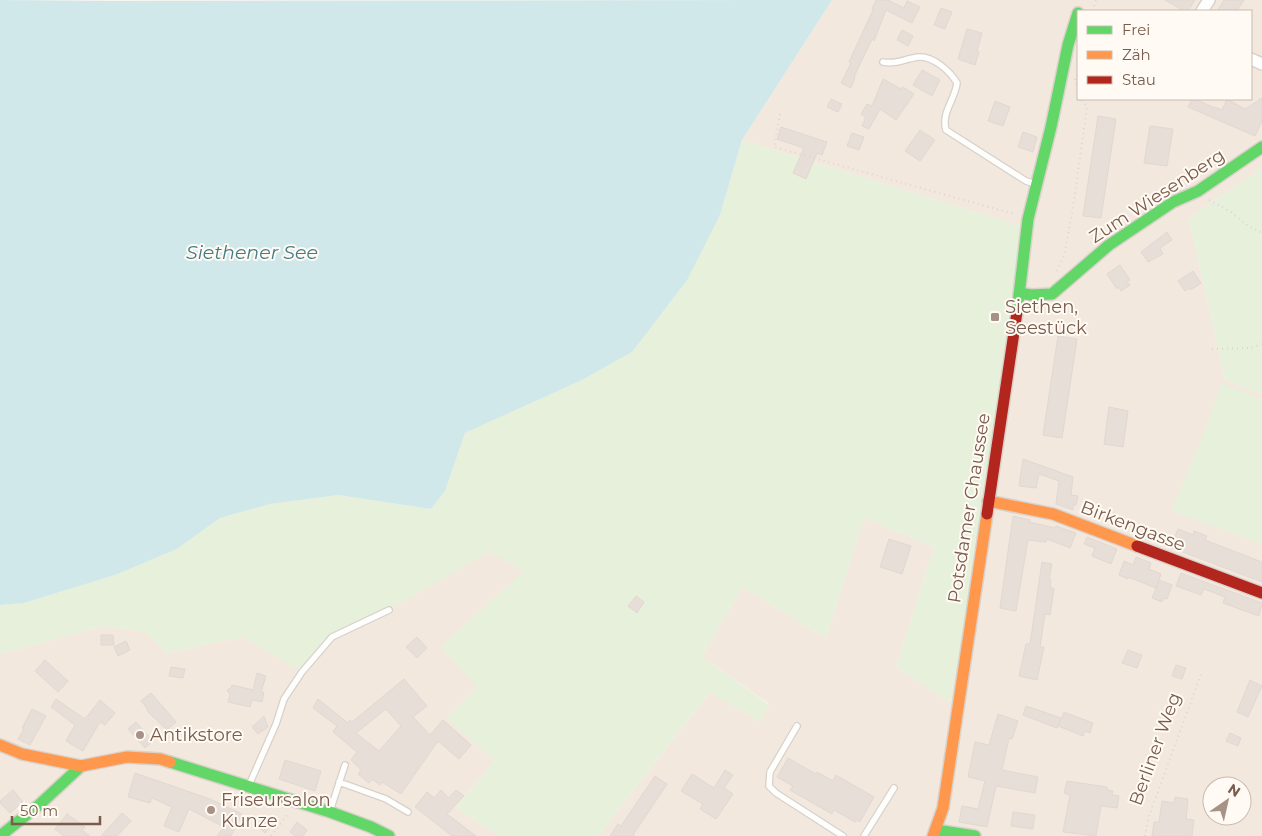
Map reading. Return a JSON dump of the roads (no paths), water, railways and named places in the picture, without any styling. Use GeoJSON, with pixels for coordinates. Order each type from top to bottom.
{"type":"FeatureCollection","features":[{"type":"Feature","properties":{"kind":"main road","name":"Potsdamer Chaussee"},"geometry":{"type":"LineString","coordinates":[[935,833],[942,808],[1020,293],[1028,219],[1068,45],[1077,15]]}},
{"type":"Feature","properties":{"kind":"main road","name":"Zum Wiesenberg"},"geometry":{"type":"LineString","coordinates":[[1020,293],[1030,295],[1052,294],[1109,245],[1173,202],[1198,191],[1262,147]]}},
{"type":"Feature","properties":{"kind":"main road","name":"Birkengasse"},"geometry":{"type":"LineString","coordinates":[[988,501],[1053,514],[1262,593]]}},
{"type":"Feature","properties":{"kind":"main road"},"geometry":{"type":"LineString","coordinates":[[0,745],[22,754],[81,766],[127,757],[160,759],[330,812],[371,827],[389,836]]}},
{"type":"Feature","properties":{"kind":"main road"},"geometry":{"type":"LineString","coordinates":[[0,836],[39,805],[81,766]]}},
{"type":"Feature","properties":{"kind":"main road"},"geometry":{"type":"LineString","coordinates":[[935,833],[975,836]]}},
{"type":"Feature","properties":{"kind":"lane"},"geometry":{"type":"LineString","coordinates":[[883,62],[890,64],[920,57],[931,60],[943,67],[953,76],[957,83],[944,121],[946,130],[1026,181],[1037,184]]}},
{"type":"Feature","properties":{"kind":"lane"},"geometry":{"type":"LineString","coordinates":[[248,787],[276,724],[284,699],[302,672],[332,637],[389,610]]}},
{"type":"Feature","properties":{"kind":"lane"},"geometry":{"type":"LineString","coordinates":[[797,726],[770,772],[769,786],[776,794],[843,836]]}},
{"type":"Feature","properties":{"kind":"lane"},"geometry":{"type":"LineString","coordinates":[[330,812],[344,765]]}},
{"type":"Feature","properties":{"kind":"lane"},"geometry":{"type":"LineString","coordinates":[[339,782],[386,798],[408,812]]}},
{"type":"Feature","properties":{"kind":"lane"},"geometry":{"type":"LineString","coordinates":[[864,836],[894,788]]}},
{"type":"Feature","properties":{"kind":"water","name":"Siethener See"},"geometry":{"type":"Polygon","coordinates":[[[0,0],[832,0],[742,140],[720,215],[687,280],[632,352],[582,380],[465,433],[445,491],[431,509],[338,495],[270,504],[220,518],[177,549],[115,575],[24,603],[0,605],[0,0]]]}},
{"type":"Feature","properties":{"kind":"place","name":"Siethen, Seestück"},"geometry":{"type":"Point","coordinates":[995,317]}},
{"type":"Feature","properties":{"kind":"place","name":"Antikstore"},"geometry":{"type":"Point","coordinates":[140,735]}},
{"type":"Feature","properties":{"kind":"place","name":"Friseursalon Kunze"},"geometry":{"type":"Point","coordinates":[211,810]}}]}
